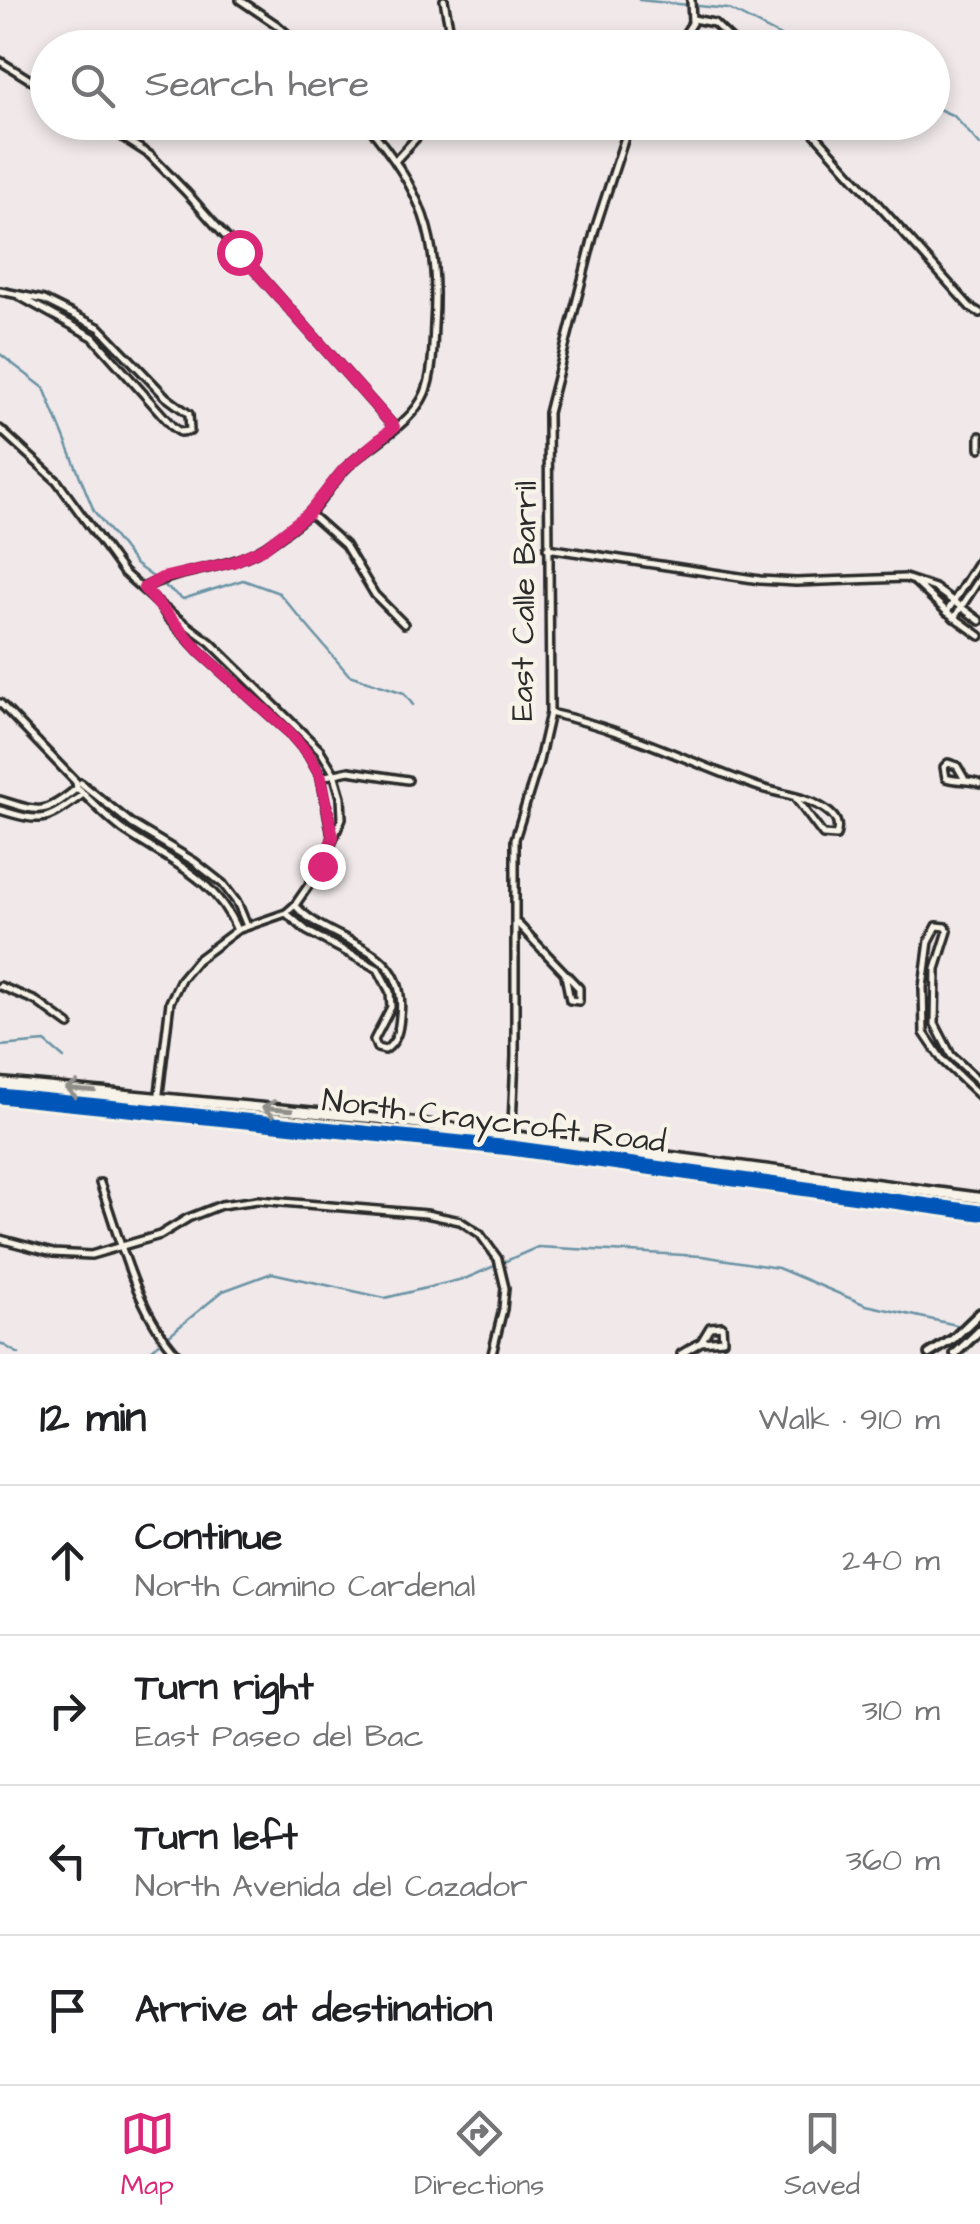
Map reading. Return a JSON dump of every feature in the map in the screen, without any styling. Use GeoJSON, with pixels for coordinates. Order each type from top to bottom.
{"type":"FeatureCollection","features":[{"type":"Feature","properties":{"kind":"main road","name":"North Craycroft Road"},"geometry":{"type":"LineString","coordinates":[[0,1083],[513,1134],[980,1198]]}},
{"type":"Feature","properties":{"kind":"main road","name":"North Craycroft Road"},"geometry":{"type":"LineString","coordinates":[[0,1096],[512,1148],[980,1213]]}},
{"type":"Feature","properties":{"kind":"street"},"geometry":{"type":"LineString","coordinates":[[240,0],[284,30]]}},
{"type":"Feature","properties":{"kind":"street"},"geometry":{"type":"LineString","coordinates":[[444,0],[450,30]]}},
{"type":"Feature","properties":{"kind":"street"},"geometry":{"type":"LineString","coordinates":[[690,0],[690,30]]}},
{"type":"Feature","properties":{"kind":"street"},"geometry":{"type":"LineString","coordinates":[[693,19],[714,23],[721,30]]}},
{"type":"Feature","properties":{"kind":"street"},"geometry":{"type":"LineString","coordinates":[[0,61],[30,80]]}},
{"type":"Feature","properties":{"kind":"street"},"geometry":{"type":"LineString","coordinates":[[127,140],[150,155],[187,193],[394,427]]}},
{"type":"Feature","properties":{"kind":"street"},"geometry":{"type":"LineString","coordinates":[[144,588],[162,578],[233,562],[264,548],[309,513],[344,469],[412,413],[426,392],[436,288],[430,228],[396,160],[380,140]]}},
{"type":"Feature","properties":{"kind":"street"},"geometry":{"type":"LineString","coordinates":[[396,160],[414,140]]}},
{"type":"Feature","properties":{"kind":"street","name":"East Calle Barril"},"geometry":{"type":"LineString","coordinates":[[512,1148],[515,839],[550,713],[548,413],[595,229],[624,140]]}},
{"type":"Feature","properties":{"kind":"street"},"geometry":{"type":"LineString","coordinates":[[820,140],[970,307],[980,313]]}},
{"type":"Feature","properties":{"kind":"street"},"geometry":{"type":"LineString","coordinates":[[0,290],[44,300],[100,328],[166,396],[190,414],[190,431],[180,432],[173,427],[93,337],[19,296]]}},
{"type":"Feature","properties":{"kind":"street"},"geometry":{"type":"LineString","coordinates":[[0,429],[57,481],[123,572],[210,642],[296,723],[320,750],[334,774],[341,798],[342,818],[322,866],[295,905],[286,913],[237,930],[196,960],[181,979],[170,1002],[158,1110]]}},
{"type":"Feature","properties":{"kind":"street"},"geometry":{"type":"LineString","coordinates":[[980,436],[980,448]]}},
{"type":"Feature","properties":{"kind":"street"},"geometry":{"type":"LineString","coordinates":[[309,513],[345,545],[375,595],[404,624]]}},
{"type":"Feature","properties":{"kind":"street"},"geometry":{"type":"LineString","coordinates":[[547,548],[760,580],[816,582],[893,576],[936,588],[980,621]]}},
{"type":"Feature","properties":{"kind":"street"},"geometry":{"type":"LineString","coordinates":[[947,612],[980,559]]}},
{"type":"Feature","properties":{"kind":"street"},"geometry":{"type":"LineString","coordinates":[[954,618],[980,578]]}},
{"type":"Feature","properties":{"kind":"street"},"geometry":{"type":"LineString","coordinates":[[912,580],[980,636]]}},
{"type":"Feature","properties":{"kind":"street"},"geometry":{"type":"LineString","coordinates":[[160,605],[200,652],[308,754],[321,777],[333,837]]}},
{"type":"Feature","properties":{"kind":"street"},"geometry":{"type":"LineString","coordinates":[[0,703],[125,832],[214,891],[237,930]]}},
{"type":"Feature","properties":{"kind":"street"},"geometry":{"type":"LineString","coordinates":[[550,713],[640,738],[755,786],[810,801],[831,814],[839,827],[836,836],[823,834],[796,799]]}},
{"type":"Feature","properties":{"kind":"street"},"geometry":{"type":"LineString","coordinates":[[321,777],[361,772],[408,780]]}},
{"type":"Feature","properties":{"kind":"street"},"geometry":{"type":"LineString","coordinates":[[964,778],[980,784]]}},
{"type":"Feature","properties":{"kind":"street"},"geometry":{"type":"LineString","coordinates":[[0,800],[38,812],[56,805],[78,784]]}},
{"type":"Feature","properties":{"kind":"street"},"geometry":{"type":"LineString","coordinates":[[0,810],[35,821],[59,812],[86,792]]}},
{"type":"Feature","properties":{"kind":"street"},"geometry":{"type":"LineString","coordinates":[[86,792],[222,884],[238,904],[247,926]]}},
{"type":"Feature","properties":{"kind":"street"},"geometry":{"type":"LineString","coordinates":[[164,855],[172,848]]}},
{"type":"Feature","properties":{"kind":"street"},"geometry":{"type":"LineString","coordinates":[[286,913],[307,932],[378,970],[390,992],[390,1007],[374,1040],[377,1048],[391,1046],[401,1007],[392,972],[382,958],[321,927],[295,905]]}},
{"type":"Feature","properties":{"kind":"street"},"geometry":{"type":"LineString","coordinates":[[516,922],[582,992],[579,1002],[570,1000],[566,994],[565,975]]}},
{"type":"Feature","properties":{"kind":"street"},"geometry":{"type":"LineString","coordinates":[[980,1082],[951,1055],[935,1024],[936,969],[948,931],[937,926],[928,941],[923,987],[924,1034],[943,1061],[980,1096]]}},
{"type":"Feature","properties":{"kind":"street"},"geometry":{"type":"LineString","coordinates":[[0,986],[36,1001],[69,1026]]}},
{"type":"Feature","properties":{"kind":"street"},"geometry":{"type":"LineString","coordinates":[[100,1184],[138,1292],[176,1354]]}},
{"type":"Feature","properties":{"kind":"street"},"geometry":{"type":"LineString","coordinates":[[0,1239],[91,1256],[160,1235],[221,1205],[258,1200],[426,1214],[460,1222],[480,1234],[498,1258],[505,1288],[492,1354]]}},
{"type":"Feature","properties":{"kind":"street"},"geometry":{"type":"LineString","coordinates":[[930,1354],[954,1339],[980,1313]]}},
{"type":"Feature","properties":{"kind":"street"},"geometry":{"type":"LineString","coordinates":[[681,1354],[701,1342],[722,1340],[722,1326],[710,1327],[701,1342]]}},
{"type":"Feature","properties":{"kind":"street"},"geometry":{"type":"LineString","coordinates":[[954,1354],[980,1330]]}},
{"type":"Feature","properties":{"kind":"waterway"},"geometry":{"type":"LineString","coordinates":[[639,0],[728,9],[769,30]]}},
{"type":"Feature","properties":{"kind":"waterway"},"geometry":{"type":"LineString","coordinates":[[950,114],[980,145]]}},
{"type":"Feature","properties":{"kind":"waterway"},"geometry":{"type":"LineString","coordinates":[[0,354],[44,388],[94,511],[135,564],[153,577]]}},
{"type":"Feature","properties":{"kind":"waterway"},"geometry":{"type":"LineString","coordinates":[[162,584],[183,599],[243,580],[279,593],[349,675],[404,693],[413,705]]}},
{"type":"Feature","properties":{"kind":"waterway"},"geometry":{"type":"LineString","coordinates":[[0,1046],[45,1042],[64,1058]]}},
{"type":"Feature","properties":{"kind":"waterway"},"geometry":{"type":"LineString","coordinates":[[146,1354],[223,1291],[272,1273],[385,1298],[467,1278],[538,1247],[702,1256],[778,1268],[866,1305],[961,1326]]}},
{"type":"Feature","properties":{"kind":"waterway"},"geometry":{"type":"LineString","coordinates":[[0,1343],[19,1354]]}},
{"type":"Feature","properties":{"kind":"cycle path"},"geometry":{"type":"LineString","coordinates":[[0,1096],[511,1148],[980,1213]]}},
{"type":"Feature","properties":{"kind":"route"},"geometry":{"type":"LineString","coordinates":[[239,252],[394,427],[344,469],[309,513],[264,548],[233,562],[162,578],[144,588],[200,652],[308,754],[321,777],[333,837],[322,866]]}}]}
